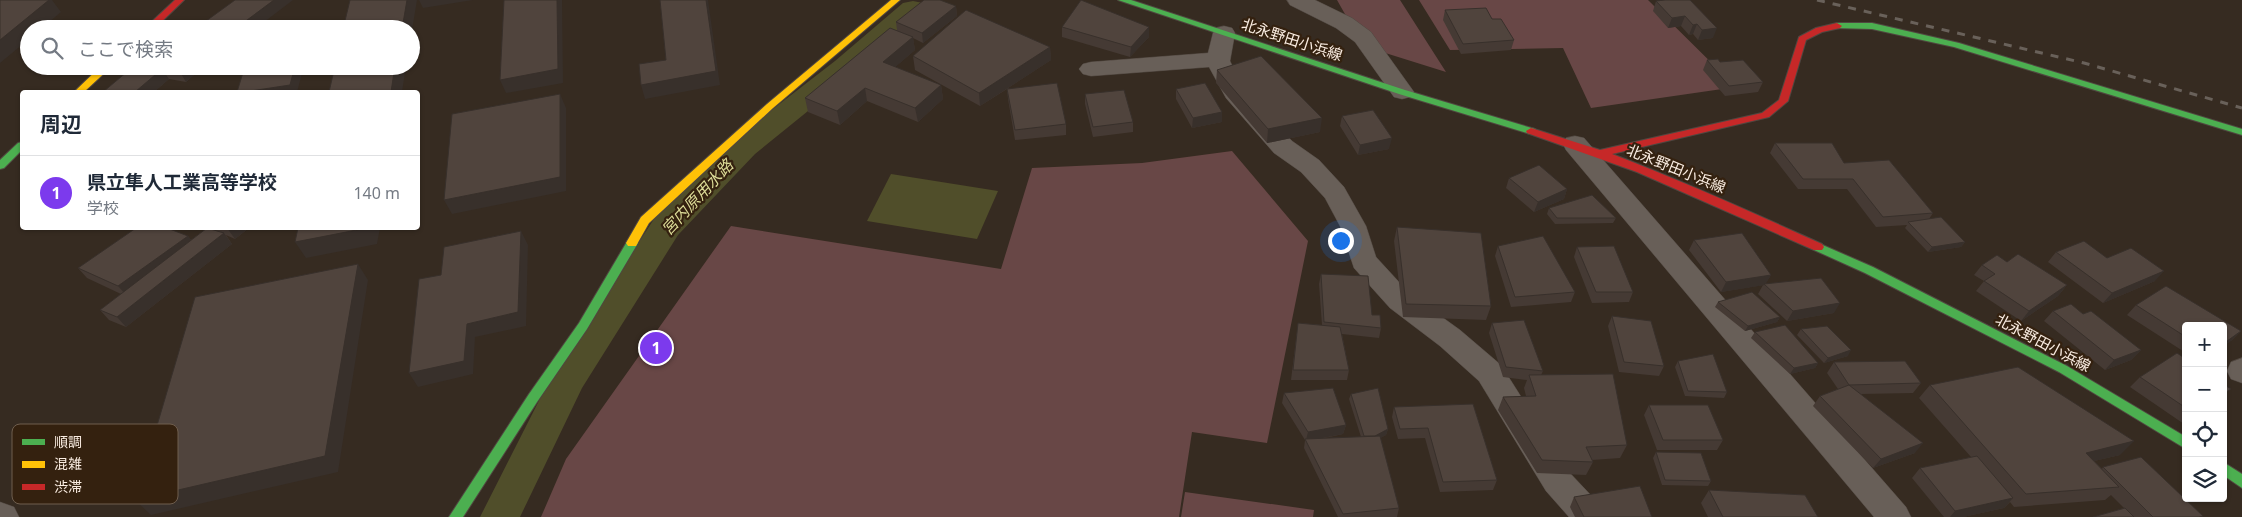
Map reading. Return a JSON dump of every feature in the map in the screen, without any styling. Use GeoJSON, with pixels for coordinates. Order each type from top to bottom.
{"type":"FeatureCollection","features":[{"type":"Feature","properties":{"kind":"street"},"geometry":{"type":"LineString","coordinates":[[158,20],[180,0]]}},
{"type":"Feature","properties":{"kind":"street"},"geometry":{"type":"LineString","coordinates":[[456,517],[533,398],[583,326],[645,220],[770,106],[896,0]]}},
{"type":"Feature","properties":{"kind":"street","name":"北永野田小浜線"},"geometry":{"type":"LineString","coordinates":[[1122,0],[1221,46],[1402,92],[1587,149],[1729,206],[1869,270],[2063,369],[2182,442]]}},
{"type":"Feature","properties":{"kind":"street"},"geometry":{"type":"LineString","coordinates":[[1298,0],[1344,23],[1363,36],[1402,92]]}},
{"type":"Feature","properties":{"kind":"street"},"geometry":{"type":"LineString","coordinates":[[1894,517],[1587,149],[1764,115],[1783,101],[1802,39],[1819,30],[1841,24],[1872,26],[1956,45],[2242,132]]}},
{"type":"Feature","properties":{"kind":"street"},"geometry":{"type":"LineString","coordinates":[[1091,69],[1221,46],[1218,62],[1234,93],[1283,147],[1310,166],[1335,193],[1353,226],[1364,261],[1400,301],[1450,338],[1490,373],[1556,481],[1590,517]]}},
{"type":"Feature","properties":{"kind":"street"},"geometry":{"type":"LineString","coordinates":[[81,90],[97,75]]}},
{"type":"Feature","properties":{"kind":"street"},"geometry":{"type":"LineString","coordinates":[[0,166],[20,147]]}},
{"type":"Feature","properties":{"kind":"street"},"geometry":{"type":"LineString","coordinates":[[2227,470],[2242,482]]}},
{"type":"Feature","properties":{"kind":"shaded area"},"geometry":{"type":"Polygon","coordinates":[[[1337,0],[1400,0],[1446,72],[1363,46],[1337,0]]]}},
{"type":"Feature","properties":{"kind":"shaded area"},"geometry":{"type":"Polygon","coordinates":[[[1419,0],[1648,0],[1736,87],[1591,108],[1563,48],[1450,50],[1419,0]]]}},
{"type":"Feature","properties":{"kind":"shaded area"},"geometry":{"type":"Polygon","coordinates":[[[1232,151],[1308,241],[1267,443],[1192,432],[1179,517],[541,517],[566,459],[731,226],[1001,269],[1032,168],[1142,163],[1232,151]]]}},
{"type":"Feature","properties":{"kind":"shaded area"},"geometry":{"type":"Polygon","coordinates":[[[891,174],[998,191],[977,239],[867,221],[891,174]]]}},
{"type":"Feature","properties":{"kind":"shaded area"},"geometry":{"type":"Polygon","coordinates":[[[1185,492],[1314,510],[1313,517],[1181,517],[1185,492]]]}},
{"type":"Feature","properties":{"kind":"building"},"geometry":{"type":"Polygon","coordinates":[[[0,0],[49,0],[24,20],[20,20],[20,24],[0,40],[0,0]]]}},
{"type":"Feature","properties":{"kind":"building"},"geometry":{"type":"Polygon","coordinates":[[[235,0],[274,0],[247,20],[207,20],[235,0]]]}},
{"type":"Feature","properties":{"kind":"building"},"geometry":{"type":"Polygon","coordinates":[[[350,0],[407,0],[404,20],[345,20],[350,0]]]}},
{"type":"Feature","properties":{"kind":"building"},"geometry":{"type":"Polygon","coordinates":[[[504,0],[557,0],[558,69],[500,80],[504,0]]]}},
{"type":"Feature","properties":{"kind":"building"},"geometry":{"type":"Polygon","coordinates":[[[660,0],[706,0],[716,71],[641,85],[639,64],[666,60],[660,0]]]}},
{"type":"Feature","properties":{"kind":"building"},"geometry":{"type":"Polygon","coordinates":[[[924,0],[940,0],[956,6],[922,33],[896,22],[924,0]]]}},
{"type":"Feature","properties":{"kind":"building"},"geometry":{"type":"Polygon","coordinates":[[[1081,0],[1149,27],[1131,47],[1062,27],[1081,0]]]}},
{"type":"Feature","properties":{"kind":"building"},"geometry":{"type":"Polygon","coordinates":[[[1690,0],[1717,28],[1702,30],[1697,24],[1693,25],[1685,16],[1672,18],[1656,1],[1690,0]]]}},
{"type":"Feature","properties":{"kind":"building"},"geometry":{"type":"Polygon","coordinates":[[[1486,8],[1492,19],[1501,19],[1514,40],[1463,44],[1445,10],[1486,8]]]}},
{"type":"Feature","properties":{"kind":"building"},"geometry":{"type":"Polygon","coordinates":[[[966,10],[1050,47],[979,93],[913,56],[966,10]]]}},
{"type":"Feature","properties":{"kind":"building"},"geometry":{"type":"Polygon","coordinates":[[[890,28],[913,37],[883,62],[941,85],[915,108],[865,88],[837,111],[805,98],[890,28]]]}},
{"type":"Feature","properties":{"kind":"building"},"geometry":{"type":"Polygon","coordinates":[[[1261,56],[1322,118],[1268,129],[1217,70],[1261,56]]]}},
{"type":"Feature","properties":{"kind":"building"},"geometry":{"type":"Polygon","coordinates":[[[1718,59],[1720,62],[1743,60],[1763,82],[1729,86],[1707,60],[1718,59]]]}},
{"type":"Feature","properties":{"kind":"building"},"geometry":{"type":"Polygon","coordinates":[[[123,75],[155,75],[137,90],[105,90],[123,75]]]}},
{"type":"Feature","properties":{"kind":"building"},"geometry":{"type":"Polygon","coordinates":[[[242,75],[293,75],[290,85],[257,90],[238,90],[242,75]]]}},
{"type":"Feature","properties":{"kind":"building"},"geometry":{"type":"Polygon","coordinates":[[[333,75],[394,75],[391,90],[329,90],[333,75]]]}},
{"type":"Feature","properties":{"kind":"building"},"geometry":{"type":"Polygon","coordinates":[[[1057,83],[1066,124],[1015,130],[1007,89],[1057,83]]]}},
{"type":"Feature","properties":{"kind":"building"},"geometry":{"type":"Polygon","coordinates":[[[1205,83],[1222,112],[1193,118],[1176,89],[1205,83]]]}},
{"type":"Feature","properties":{"kind":"building"},"geometry":{"type":"Polygon","coordinates":[[[1124,90],[1133,122],[1093,127],[1085,94],[1124,90]]]}},
{"type":"Feature","properties":{"kind":"building"},"geometry":{"type":"Polygon","coordinates":[[[560,94],[560,177],[444,200],[452,114],[560,94]]]}},
{"type":"Feature","properties":{"kind":"building"},"geometry":{"type":"Polygon","coordinates":[[[1373,110],[1392,138],[1360,145],[1342,116],[1373,110]]]}},
{"type":"Feature","properties":{"kind":"building"},"geometry":{"type":"Polygon","coordinates":[[[1775,143],[1832,143],[1844,163],[1889,160],[1933,213],[1883,217],[1853,179],[1803,179],[1775,143]]]}},
{"type":"Feature","properties":{"kind":"building"},"geometry":{"type":"Polygon","coordinates":[[[1539,165],[1567,189],[1538,202],[1509,178],[1539,165]]]}},
{"type":"Feature","properties":{"kind":"building"},"geometry":{"type":"Polygon","coordinates":[[[1592,195],[1616,218],[1557,218],[1549,208],[1592,195]]]}},
{"type":"Feature","properties":{"kind":"building"},"geometry":{"type":"Polygon","coordinates":[[[1941,217],[1965,242],[1932,247],[1908,222],[1941,217]]]}},
{"type":"Feature","properties":{"kind":"building"},"geometry":{"type":"Polygon","coordinates":[[[1397,227],[1481,233],[1491,306],[1406,304],[1397,227]]]}},
{"type":"Feature","properties":{"kind":"building"},"geometry":{"type":"Polygon","coordinates":[[[133,230],[172,230],[188,236],[118,286],[78,268],[133,230]]]}},
{"type":"Feature","properties":{"kind":"building"},"geometry":{"type":"Polygon","coordinates":[[[204,230],[224,233],[117,317],[100,310],[204,230]]]}},
{"type":"Feature","properties":{"kind":"building"},"geometry":{"type":"Polygon","coordinates":[[[298,230],[357,230],[295,242],[298,230]]]}},
{"type":"Feature","properties":{"kind":"building"},"geometry":{"type":"Polygon","coordinates":[[[521,231],[518,312],[467,324],[464,361],[409,373],[419,279],[441,275],[444,247],[521,231]]]}},
{"type":"Feature","properties":{"kind":"building"},"geometry":{"type":"Polygon","coordinates":[[[1742,233],[1771,275],[1726,282],[1694,240],[1742,233]]]}},
{"type":"Feature","properties":{"kind":"building"},"geometry":{"type":"Polygon","coordinates":[[[1543,236],[1575,292],[1515,297],[1498,246],[1543,236]]]}},
{"type":"Feature","properties":{"kind":"building"},"geometry":{"type":"Polygon","coordinates":[[[2084,241],[2107,258],[2131,248],[2164,271],[2112,293],[2056,252],[2084,241]]]}},
{"type":"Feature","properties":{"kind":"building"},"geometry":{"type":"Polygon","coordinates":[[[1614,246],[1633,292],[1596,292],[1577,247],[1614,246]]]}},
{"type":"Feature","properties":{"kind":"building"},"geometry":{"type":"Polygon","coordinates":[[[2018,254],[2067,285],[2029,311],[1984,281],[1995,274],[1982,265],[1997,255],[2007,262],[2018,254]]]}},
{"type":"Feature","properties":{"kind":"building"},"geometry":{"type":"Polygon","coordinates":[[[358,264],[325,456],[178,490],[178,424],[157,424],[195,297],[358,264]]]}},
{"type":"Feature","properties":{"kind":"building"},"geometry":{"type":"Polygon","coordinates":[[[1321,274],[1368,276],[1372,315],[1380,315],[1381,328],[1324,322],[1321,274]]]}},
{"type":"Feature","properties":{"kind":"building"},"geometry":{"type":"Polygon","coordinates":[[[1821,278],[1840,303],[1793,311],[1764,284],[1821,278]]]}},
{"type":"Feature","properties":{"kind":"building"},"geometry":{"type":"Polygon","coordinates":[[[2166,286],[2226,322],[2182,322],[2182,334],[2136,305],[2166,286]]]}},
{"type":"Feature","properties":{"kind":"building"},"geometry":{"type":"Polygon","coordinates":[[[1752,292],[1780,317],[1748,326],[1718,302],[1752,292]]]}},
{"type":"Feature","properties":{"kind":"building"},"geometry":{"type":"Polygon","coordinates":[[[2071,304],[2083,314],[2091,311],[2141,350],[2114,360],[2053,311],[2071,304]]]}},
{"type":"Feature","properties":{"kind":"building"},"geometry":{"type":"Polygon","coordinates":[[[1612,316],[1651,321],[1664,366],[1624,362],[1612,316]]]}},
{"type":"Feature","properties":{"kind":"building"},"geometry":{"type":"Polygon","coordinates":[[[1524,320],[1543,371],[1506,367],[1492,323],[1524,320]]]}},
{"type":"Feature","properties":{"kind":"building"},"geometry":{"type":"Polygon","coordinates":[[[1298,323],[1340,327],[1349,370],[1293,370],[1298,323]]]}},
{"type":"Feature","properties":{"kind":"building"},"geometry":{"type":"Polygon","coordinates":[[[2227,323],[2241,331],[2227,341],[2227,323]]]}},
{"type":"Feature","properties":{"kind":"building"},"geometry":{"type":"Polygon","coordinates":[[[1785,325],[1818,363],[1794,368],[1755,332],[1785,325]]]}},
{"type":"Feature","properties":{"kind":"building"},"geometry":{"type":"Polygon","coordinates":[[[1827,326],[1851,350],[1828,358],[1801,329],[1827,326]]]}},
{"type":"Feature","properties":{"kind":"building"},"geometry":{"type":"Polygon","coordinates":[[[2177,353],[2182,356],[2182,405],[2140,377],[2177,353]]]}},
{"type":"Feature","properties":{"kind":"building"},"geometry":{"type":"Polygon","coordinates":[[[1713,354],[1727,392],[1688,391],[1678,361],[1713,354]]]}},
{"type":"Feature","properties":{"kind":"building"},"geometry":{"type":"Polygon","coordinates":[[[1905,361],[1921,383],[1849,385],[1834,362],[1905,361]]]}},
{"type":"Feature","properties":{"kind":"building"},"geometry":{"type":"Polygon","coordinates":[[[2018,367],[2134,441],[2086,453],[2119,487],[2026,494],[1930,385],[2018,367]]]}},
{"type":"Feature","properties":{"kind":"building"},"geometry":{"type":"Polygon","coordinates":[[[1613,374],[1627,445],[1586,447],[1593,462],[1542,460],[1503,397],[1536,396],[1529,375],[1613,374]]]}},
{"type":"Feature","properties":{"kind":"building"},"geometry":{"type":"Polygon","coordinates":[[[1849,385],[1923,443],[1881,459],[1820,396],[1849,385]]]}},
{"type":"Feature","properties":{"kind":"building"},"geometry":{"type":"Polygon","coordinates":[[[1333,388],[1346,425],[1308,432],[1284,393],[1333,388]]]}},
{"type":"Feature","properties":{"kind":"building"},"geometry":{"type":"Polygon","coordinates":[[[1378,388],[1388,429],[1375,436],[1364,436],[1351,394],[1378,388]]]}},
{"type":"Feature","properties":{"kind":"building"},"geometry":{"type":"Polygon","coordinates":[[[1473,404],[1497,480],[1443,482],[1428,428],[1400,429],[1394,407],[1473,404]]]}},
{"type":"Feature","properties":{"kind":"building"},"geometry":{"type":"Polygon","coordinates":[[[1649,405],[1708,405],[1723,440],[1663,440],[1649,405]]]}},
{"type":"Feature","properties":{"kind":"building"},"geometry":{"type":"Polygon","coordinates":[[[1380,436],[1399,508],[1343,514],[1305,439],[1380,436]]]}},
{"type":"Feature","properties":{"kind":"building"},"geometry":{"type":"Polygon","coordinates":[[[1656,452],[1701,453],[1711,481],[1665,480],[1656,452]]]}},
{"type":"Feature","properties":{"kind":"building"},"geometry":{"type":"Polygon","coordinates":[[[1977,456],[2013,498],[1955,511],[1920,468],[1977,456]]]}},
{"type":"Feature","properties":{"kind":"building"},"geometry":{"type":"Polygon","coordinates":[[[2141,457],[2182,496],[2182,502],[2188,502],[2203,516],[2153,517],[2103,467],[2141,457]]]}},
{"type":"Feature","properties":{"kind":"building"},"geometry":{"type":"Polygon","coordinates":[[[1640,486],[1652,517],[1584,517],[1574,497],[1640,486]]]}},
{"type":"Feature","properties":{"kind":"building"},"geometry":{"type":"Polygon","coordinates":[[[1709,490],[1805,495],[1818,517],[1723,517],[1709,490]]]}},
{"type":"Feature","properties":{"kind":"building"},"geometry":{"type":"Polygon","coordinates":[[[2125,508],[2134,517],[2093,517],[2125,508]]]}},
{"type":"Feature","properties":{"kind":"waterway","name":"宮内原用水路"},"geometry":{"type":"LineString","coordinates":[[500,517],[567,381],[666,227],[744,147],[845,67],[913,9]]}},
{"type":"Feature","properties":{"kind":"railway"},"geometry":{"type":"LineString","coordinates":[[1817,0],[2084,63],[2242,108]]}},
{"type":"Feature","properties":{"kind":"traffic: fast"},"geometry":{"type":"LineString","coordinates":[[1122,0],[1402,92],[1531,131]]}},
{"type":"Feature","properties":{"kind":"traffic: fast"},"geometry":{"type":"LineString","coordinates":[[1837,26],[1872,26],[1956,45],[2242,132]]}},
{"type":"Feature","properties":{"kind":"traffic: fast"},"geometry":{"type":"LineString","coordinates":[[0,166],[20,147]]}},
{"type":"Feature","properties":{"kind":"traffic: fast"},"geometry":{"type":"LineString","coordinates":[[456,517],[533,398],[583,326],[632,243]]}},
{"type":"Feature","properties":{"kind":"traffic: fast"},"geometry":{"type":"LineString","coordinates":[[1818,247],[1869,270],[2063,369],[2182,442]]}},
{"type":"Feature","properties":{"kind":"traffic: fast"},"geometry":{"type":"LineString","coordinates":[[2227,470],[2242,482]]}},
{"type":"Feature","properties":{"kind":"traffic: slow"},"geometry":{"type":"LineString","coordinates":[[632,243],[645,220],[770,106],[896,0]]}},
{"type":"Feature","properties":{"kind":"traffic: slow"},"geometry":{"type":"LineString","coordinates":[[81,90],[97,75]]}},
{"type":"Feature","properties":{"kind":"traffic: jam"},"geometry":{"type":"LineString","coordinates":[[158,20],[180,0]]}},
{"type":"Feature","properties":{"kind":"traffic: jam"},"geometry":{"type":"LineString","coordinates":[[1599,154],[1765,115],[1783,101],[1802,39],[1819,30],[1837,26]]}},
{"type":"Feature","properties":{"kind":"traffic: jam"},"geometry":{"type":"LineString","coordinates":[[1531,131],[1641,169],[1818,247]]}},
{"type":"Feature","properties":{"kind":"place","name":"県立隼人工業高等学校"},"geometry":{"type":"Point","coordinates":[656,348]}}]}
